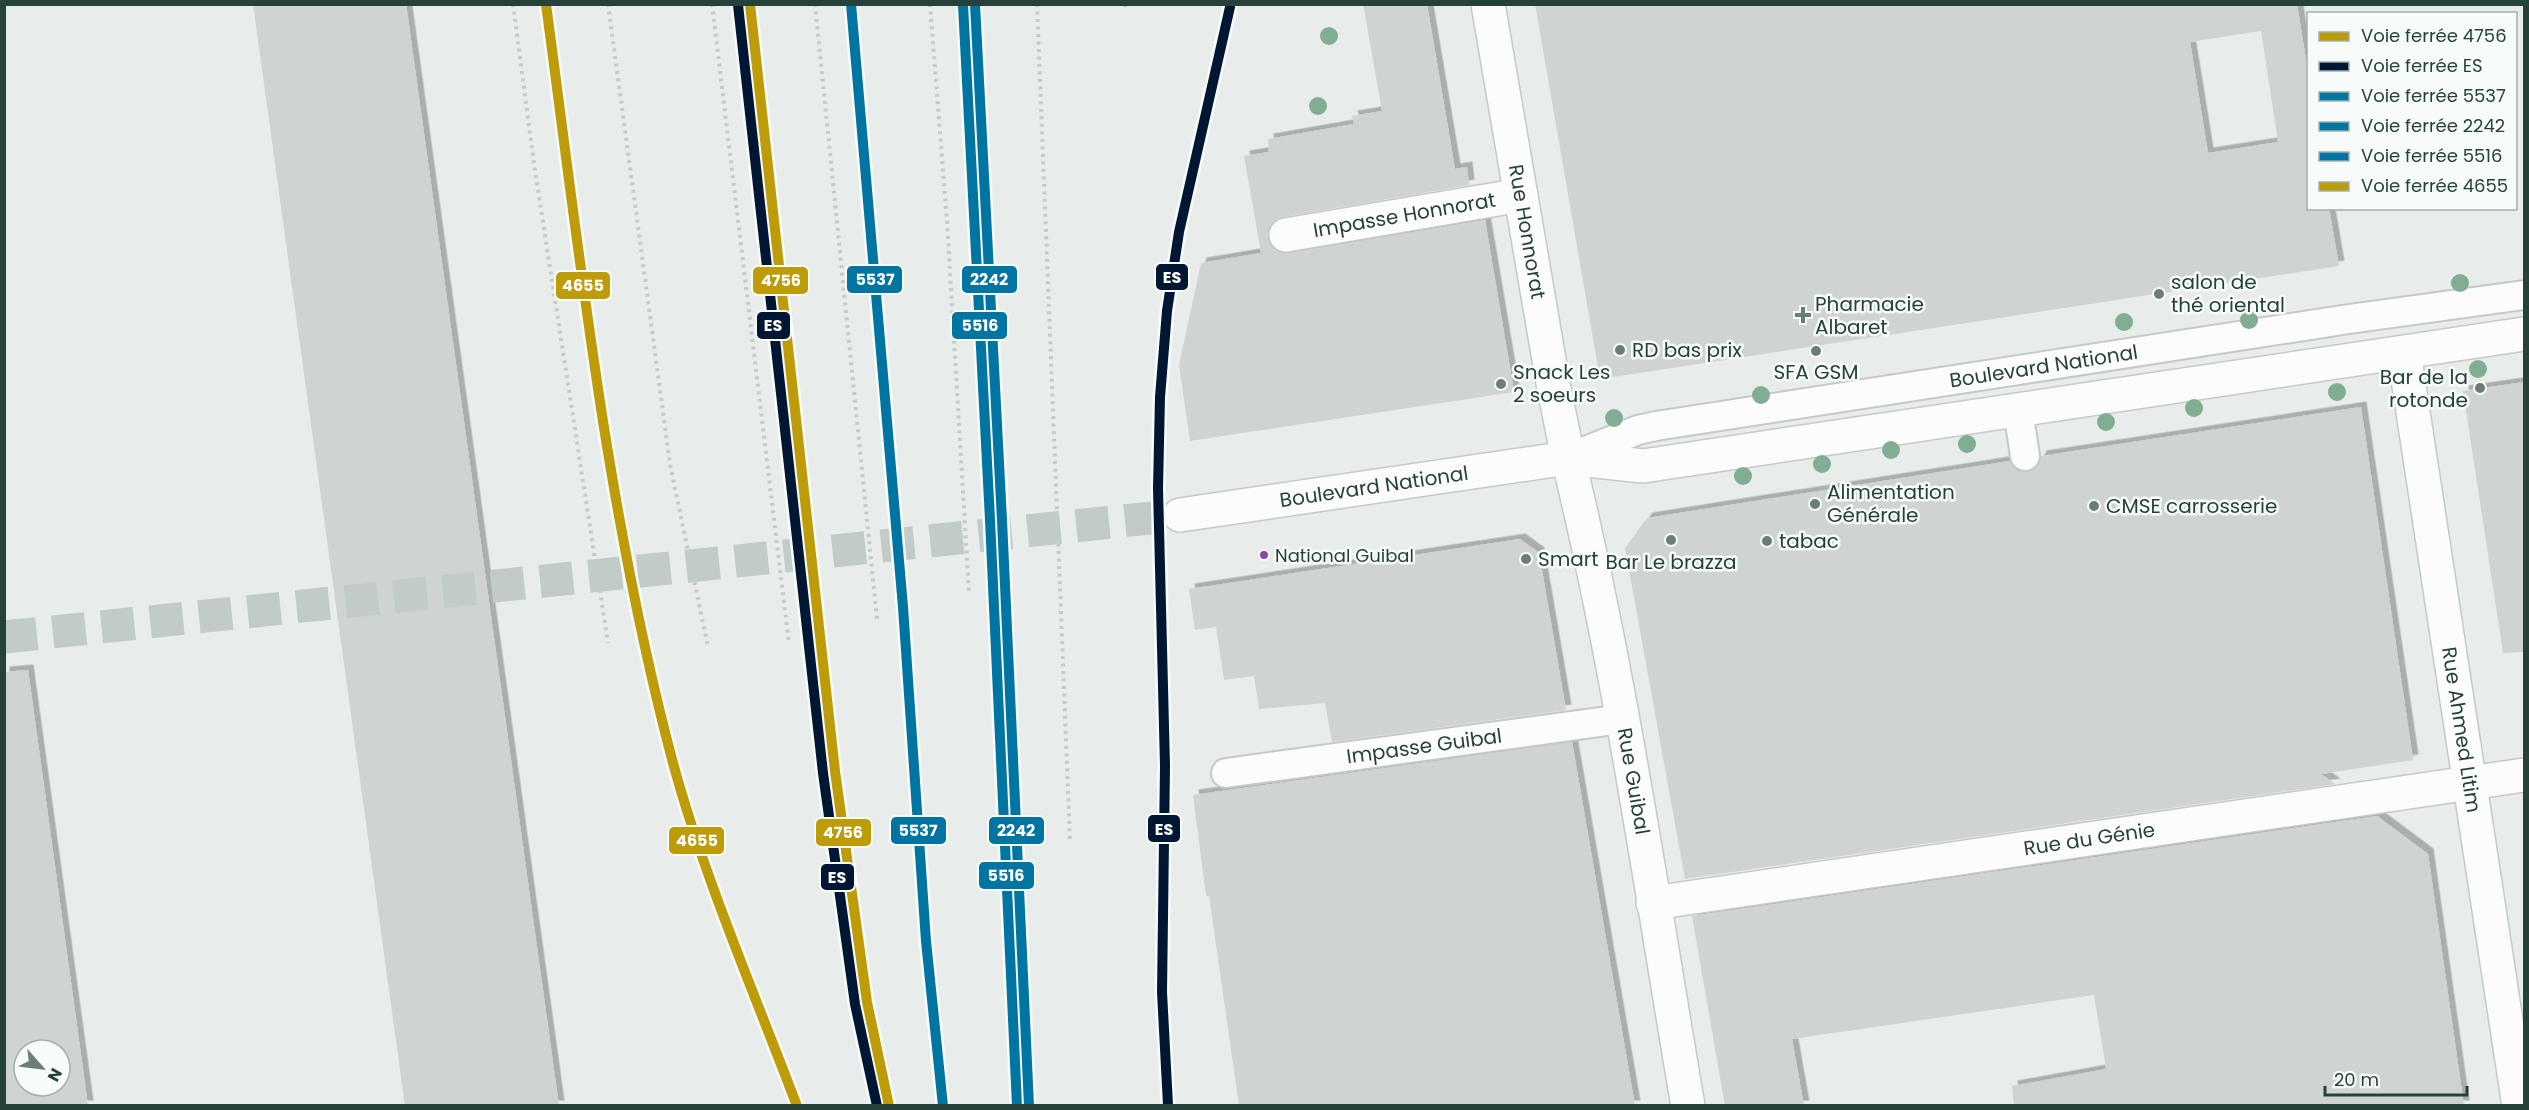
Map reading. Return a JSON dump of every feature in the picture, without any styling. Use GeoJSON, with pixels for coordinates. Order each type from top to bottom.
{"type":"FeatureCollection","features":[{"type":"Feature","properties":{"kind":"street","name":"Rue Honnorat"},"geometry":{"type":"LineString","coordinates":[[1488,4],[1568,458]]}},
{"type":"Feature","properties":{"kind":"street","name":"Impasse Honnorat"},"geometry":{"type":"LineString","coordinates":[[1286,235],[1521,195]]}},
{"type":"Feature","properties":{"kind":"street","name":"Boulevard National"},"geometry":{"type":"LineString","coordinates":[[1180,515],[1568,458],[1643,466],[2524,334]]}},
{"type":"Feature","properties":{"kind":"street","name":"Rue Ahmed Litim"},"geometry":{"type":"LineString","coordinates":[[2404,353],[2519,1106]]}},
{"type":"Feature","properties":{"kind":"street","name":"Rue Guibal"},"geometry":{"type":"LineString","coordinates":[[1568,458],[1589,543],[1622,719],[1688,1106]]}},
{"type":"Feature","properties":{"kind":"street","name":"Rue du Génie"},"geometry":{"type":"LineString","coordinates":[[1653,903],[2524,775]]}},
{"type":"Feature","properties":{"kind":"lane","name":"Boulevard National"},"geometry":{"type":"LineString","coordinates":[[1568,458],[1638,430],[1656,426],[2349,319],[2524,295]]}},
{"type":"Feature","properties":{"kind":"lane"},"geometry":{"type":"LineString","coordinates":[[2398,314],[2404,353]]}},
{"type":"Feature","properties":{"kind":"lane"},"geometry":{"type":"LineString","coordinates":[[2018,410],[2025,456]]}},
{"type":"Feature","properties":{"kind":"lane","name":"Impasse Guibal"},"geometry":{"type":"LineString","coordinates":[[1226,773],[1622,719]]}},
{"type":"Feature","properties":{"kind":"path"},"geometry":{"type":"LineString","coordinates":[[513,4],[534,164],[608,644]]}},
{"type":"Feature","properties":{"kind":"path"},"geometry":{"type":"LineString","coordinates":[[608,4],[670,464],[708,647]]}},
{"type":"Feature","properties":{"kind":"path"},"geometry":{"type":"LineString","coordinates":[[712,4],[789,644]]}},
{"type":"Feature","properties":{"kind":"path"},"geometry":{"type":"LineString","coordinates":[[815,4],[877,619]]}},
{"type":"Feature","properties":{"kind":"path"},"geometry":{"type":"LineString","coordinates":[[930,4],[947,222],[969,593]]}},
{"type":"Feature","properties":{"kind":"path"},"geometry":{"type":"LineString","coordinates":[[1037,4],[1070,841]]}},
{"type":"Feature","properties":{"kind":"building"},"geometry":{"type":"Polygon","coordinates":[[[253,4],[406,4],[559,1106],[405,1106],[253,4]]]}},
{"type":"Feature","properties":{"kind":"building"},"geometry":{"type":"Polygon","coordinates":[[[1363,4],[1427,4],[1455,169],[1467,167],[1469,185],[1283,217],[1275,220],[1269,228],[1268,239],[1271,246],[1279,252],[1289,253],[1485,220],[1514,392],[1190,441],[1179,365],[1201,263],[1261,253],[1244,156],[1269,152],[1268,139],[1354,124],[1352,116],[1382,111],[1363,4]]]}},
{"type":"Feature","properties":{"kind":"building"},"geometry":{"type":"Polygon","coordinates":[[[1535,4],[2297,4],[2307,67],[2307,210],[2329,210],[2339,266],[1600,379],[1535,4]],[[2261,31],[2190,42],[2208,153],[2278,142],[2261,31]]]}},
{"type":"Feature","properties":{"kind":"building"},"geometry":{"type":"Polygon","coordinates":[[[2524,382],[2524,652],[2503,653],[2463,391],[2524,382]]]}},
{"type":"Feature","properties":{"kind":"building"},"geometry":{"type":"Polygon","coordinates":[[[2361,407],[2413,760],[2321,774],[2335,784],[1685,879],[1625,548],[1647,518],[2010,461],[2018,471],[2028,472],[2036,468],[2041,456],[2361,407]]]}},
{"type":"Feature","properties":{"kind":"building"},"geometry":{"type":"Polygon","coordinates":[[[1520,539],[1539,553],[1566,710],[1332,742],[1325,703],[1259,709],[1254,676],[1224,680],[1216,627],[1195,630],[1189,589],[1520,539]]]}},
{"type":"Feature","properties":{"kind":"building"},"geometry":{"type":"Polygon","coordinates":[[[28,670],[88,1106],[4,1106],[4,672],[28,670]]]}},
{"type":"Feature","properties":{"kind":"building"},"geometry":{"type":"Polygon","coordinates":[[[1572,742],[1635,1106],[1239,1106],[1209,896],[1206,896],[1193,795],[1572,742]]]}},
{"type":"Feature","properties":{"kind":"building"},"geometry":{"type":"Polygon","coordinates":[[[2377,816],[2428,854],[2464,1106],[2014,1106],[2012,1086],[2106,1069],[2094,995],[1792,1039],[1804,1106],[1725,1106],[1692,916],[2377,816]]]}},
{"type":"Feature","properties":{"kind":"tunnel"},"geometry":{"type":"LineString","coordinates":[[4,637],[1180,515]]}},
{"type":"Feature","properties":{"kind":"rail line","name":"4655"},"geometry":{"type":"LineString","coordinates":[[546,4],[598,386],[630,576],[650,670],[673,763],[700,850],[797,1106]]}},
{"type":"Feature","properties":{"kind":"rail line","name":"4756"},"geometry":{"type":"LineString","coordinates":[[750,4],[835,771],[867,1002],[889,1106]]}},
{"type":"Feature","properties":{"kind":"rail line","name":"5537"},"geometry":{"type":"LineString","coordinates":[[851,4],[903,607],[926,941],[943,1106]]}},
{"type":"Feature","properties":{"kind":"rail line","name":"2242"},"geometry":{"type":"LineString","coordinates":[[975,4],[1029,1106]]}},
{"type":"Feature","properties":{"kind":"rail line","name":"ES"},"geometry":{"type":"LineString","coordinates":[[738,5],[823,773],[855,1004],[877,1106]]}},
{"type":"Feature","properties":{"kind":"rail line","name":"5516"},"geometry":{"type":"LineString","coordinates":[[963,5],[1017,1106]]}},
{"type":"Feature","properties":{"kind":"rail line","name":"ES"},"geometry":{"type":"LineString","coordinates":[[1168,1105],[1162,992],[1165,766],[1158,488],[1160,397],[1167,311],[1179,232],[1230,7]]}},
{"type":"Feature","properties":{"kind":"place","name":"salon de thé oriental"},"geometry":{"type":"Point","coordinates":[2159,294]}},
{"type":"Feature","properties":{"kind":"place","name":"Pharmacie Albaret"},"geometry":{"type":"Point","coordinates":[1803,315]}},
{"type":"Feature","properties":{"kind":"place","name":"RD bas prix"},"geometry":{"type":"Point","coordinates":[1620,350]}},
{"type":"Feature","properties":{"kind":"place","name":"SFA GSM"},"geometry":{"type":"Point","coordinates":[1816,351]}},
{"type":"Feature","properties":{"kind":"place","name":"Snack Les 2 soeurs"},"geometry":{"type":"Point","coordinates":[1501,384]}},
{"type":"Feature","properties":{"kind":"place","name":"Bar de la rotonde"},"geometry":{"type":"Point","coordinates":[2480,388]}},
{"type":"Feature","properties":{"kind":"place","name":"Alimentation Générale"},"geometry":{"type":"Point","coordinates":[1815,504]}},
{"type":"Feature","properties":{"kind":"place","name":"CMSE carrosserie"},"geometry":{"type":"Point","coordinates":[2094,506]}},
{"type":"Feature","properties":{"kind":"place","name":"Bar Le brazza"},"geometry":{"type":"Point","coordinates":[1671,540]}},
{"type":"Feature","properties":{"kind":"place","name":"tabac"},"geometry":{"type":"Point","coordinates":[1767,541]}},
{"type":"Feature","properties":{"kind":"place","name":"National Guibal"},"geometry":{"type":"Point","coordinates":[1264,555]}},
{"type":"Feature","properties":{"kind":"place","name":"Smart"},"geometry":{"type":"Point","coordinates":[1526,559]}}]}
